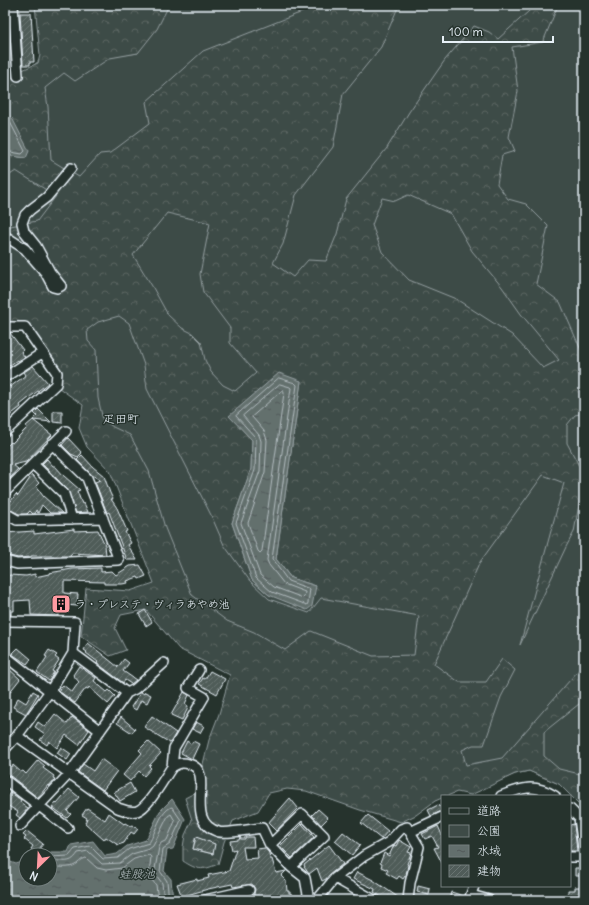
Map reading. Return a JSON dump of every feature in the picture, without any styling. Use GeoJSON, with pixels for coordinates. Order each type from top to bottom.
{"type":"FeatureCollection","features":[{"type":"Feature","properties":{"kind":"street"},"geometry":{"type":"LineString","coordinates":[[12,5],[18,76]]}},
{"type":"Feature","properties":{"kind":"street"},"geometry":{"type":"LineString","coordinates":[[5,40],[15,40]]}},
{"type":"Feature","properties":{"kind":"street"},"geometry":{"type":"LineString","coordinates":[[5,236],[26,249],[44,272],[53,287],[57,288],[61,286],[50,272],[36,246],[24,231],[22,223],[30,210],[47,197],[72,168]]}},
{"type":"Feature","properties":{"kind":"street"},"geometry":{"type":"LineString","coordinates":[[5,327],[25,327],[56,373],[56,384],[5,432]]}},
{"type":"Feature","properties":{"kind":"street"},"geometry":{"type":"LineString","coordinates":[[5,377],[42,353]]}},
{"type":"Feature","properties":{"kind":"street"},"geometry":{"type":"LineString","coordinates":[[5,492],[66,431]]}},
{"type":"Feature","properties":{"kind":"street"},"geometry":{"type":"LineString","coordinates":[[5,561],[17,564],[120,560],[87,478],[52,444]]}},
{"type":"Feature","properties":{"kind":"street"},"geometry":{"type":"LineString","coordinates":[[33,464],[64,494],[72,519]]}},
{"type":"Feature","properties":{"kind":"street"},"geometry":{"type":"LineString","coordinates":[[5,513],[17,520],[103,518]]}},
{"type":"Feature","properties":{"kind":"street"},"geometry":{"type":"LineString","coordinates":[[5,622],[75,622],[73,653],[50,691],[18,736],[5,749]]}},
{"type":"Feature","properties":{"kind":"street"},"geometry":{"type":"LineString","coordinates":[[73,653],[127,693]]}},
{"type":"Feature","properties":{"kind":"street"},"geometry":{"type":"LineString","coordinates":[[9,659],[100,730]]}},
{"type":"Feature","properties":{"kind":"street"},"geometry":{"type":"LineString","coordinates":[[20,826],[69,774],[127,693],[135,689],[164,664]]}},
{"type":"Feature","properties":{"kind":"street"},"geometry":{"type":"LineString","coordinates":[[172,767],[174,748],[204,697],[188,688],[199,670]]}},
{"type":"Feature","properties":{"kind":"street"},"geometry":{"type":"LineString","coordinates":[[18,736],[69,774],[118,808],[127,812],[137,811],[145,805],[172,767],[177,763],[192,765],[198,769],[201,775],[200,807],[202,820],[211,828],[220,832],[262,828],[270,845],[290,867],[305,878],[309,900]]}},
{"type":"Feature","properties":{"kind":"street"},"geometry":{"type":"LineString","coordinates":[[5,780],[68,828]]}},
{"type":"Feature","properties":{"kind":"street"},"geometry":{"type":"LineString","coordinates":[[503,795],[518,789],[550,795]]}},
{"type":"Feature","properties":{"kind":"street"},"geometry":{"type":"LineString","coordinates":[[571,810],[579,818],[584,856],[571,857]]}},
{"type":"Feature","properties":{"kind":"street"},"geometry":{"type":"LineString","coordinates":[[270,845],[302,814],[324,836],[290,867]]}},
{"type":"Feature","properties":{"kind":"street"},"geometry":{"type":"LineString","coordinates":[[410,832],[441,817]]}},
{"type":"Feature","properties":{"kind":"street"},"geometry":{"type":"LineString","coordinates":[[317,900],[335,878],[364,856],[389,842],[401,829],[407,827],[419,847],[410,883],[408,900]]}},
{"type":"Feature","properties":{"kind":"street"},"geometry":{"type":"LineString","coordinates":[[335,878],[374,900]]}},
{"type":"Feature","properties":{"kind":"street"},"geometry":{"type":"LineString","coordinates":[[206,900],[249,890]]}},
{"type":"Feature","properties":{"kind":"street"},"geometry":{"type":"LineString","coordinates":[[471,894],[489,900]]}},
{"type":"Feature","properties":{"kind":"green space"},"geometry":{"type":"Polygon","coordinates":[[[35,5],[169,5],[157,29],[138,53],[110,58],[75,81],[64,73],[45,88],[48,107],[51,160],[79,177],[100,154],[110,153],[150,123],[146,102],[203,51],[320,5],[399,5],[381,47],[343,94],[333,147],[296,195],[283,244],[273,263],[293,277],[308,260],[326,261],[337,234],[346,199],[387,148],[409,112],[445,60],[474,26],[489,32],[498,39],[529,11],[533,5],[558,5],[543,42],[512,47],[518,91],[509,137],[515,151],[502,155],[497,184],[508,199],[526,204],[548,226],[536,284],[560,302],[584,357],[584,413],[575,415],[567,425],[567,443],[584,475],[574,532],[520,645],[564,483],[543,475],[480,562],[434,664],[459,682],[486,682],[502,659],[515,670],[501,697],[484,745],[473,745],[462,750],[466,765],[502,758],[584,664],[584,700],[544,732],[544,756],[559,769],[584,775],[584,809],[559,784],[529,771],[515,774],[471,795],[457,792],[450,795],[441,795],[441,798],[416,815],[401,822],[360,810],[306,791],[287,789],[269,793],[258,811],[233,821],[224,842],[218,864],[208,868],[196,868],[183,861],[185,835],[192,820],[185,798],[206,787],[203,764],[209,740],[219,714],[230,675],[179,649],[146,610],[121,615],[115,628],[126,650],[110,656],[81,636],[86,588],[130,591],[154,583],[110,471],[87,447],[79,428],[83,405],[59,388],[59,370],[43,348],[30,325],[5,323],[5,227],[37,221],[56,196],[16,171],[5,178],[5,155],[26,158],[12,119],[5,114],[5,78],[12,78],[20,71],[38,63],[40,55],[35,5]],[[408,195],[395,201],[382,198],[372,225],[382,252],[409,280],[456,299],[512,335],[543,368],[559,360],[472,251],[451,214],[408,195]],[[167,213],[133,255],[168,315],[182,328],[192,333],[201,342],[205,360],[211,372],[223,385],[235,391],[256,373],[230,343],[230,328],[203,292],[200,274],[210,223],[167,213]],[[119,316],[98,322],[87,330],[88,341],[96,350],[98,398],[103,420],[113,427],[130,435],[149,471],[165,528],[192,595],[227,621],[254,632],[285,650],[311,631],[373,656],[414,655],[419,616],[321,598],[309,613],[269,599],[250,581],[224,545],[211,515],[147,389],[144,365],[129,323],[119,316]],[[301,381],[230,416],[252,440],[251,469],[232,523],[252,580],[269,595],[316,586],[291,578],[276,559],[301,381]],[[195,838],[193,849],[213,854],[214,844],[195,838]]]}},
{"type":"Feature","properties":{"kind":"green space"},"geometry":{"type":"Polygon","coordinates":[[[165,5],[584,5],[584,809],[559,784],[529,771],[515,774],[488,786],[184,642],[60,345],[5,268],[5,88],[44,57],[95,67],[110,57],[138,53],[165,5]]]}},
{"type":"Feature","properties":{"kind":"water"},"geometry":{"type":"Polygon","coordinates":[[[5,114],[12,118],[29,151],[26,158],[5,155],[5,114]]]}},
{"type":"Feature","properties":{"kind":"water"},"geometry":{"type":"Polygon","coordinates":[[[279,373],[301,381],[276,559],[291,578],[316,586],[312,606],[307,610],[269,595],[252,580],[232,523],[251,469],[252,440],[229,416],[279,373]]]}},
{"type":"Feature","properties":{"kind":"water","name":"蛙股池"},"geometry":{"type":"Polygon","coordinates":[[[172,799],[185,819],[173,849],[167,850],[164,871],[171,879],[173,900],[5,900],[5,860],[18,863],[18,887],[58,887],[58,852],[68,852],[71,845],[93,841],[105,856],[117,854],[127,846],[146,840],[160,811],[172,799]]]}},
{"type":"Feature","properties":{"kind":"building"},"geometry":{"type":"Polygon","coordinates":[[[20,13],[31,13],[34,62],[30,62],[30,65],[23,65],[20,13]]]}},
{"type":"Feature","properties":{"kind":"building"},"geometry":{"type":"Polygon","coordinates":[[[10,333],[23,350],[21,352],[25,357],[18,361],[17,360],[5,369],[5,337],[10,333]]]}},
{"type":"Feature","properties":{"kind":"building"},"geometry":{"type":"Polygon","coordinates":[[[33,366],[48,383],[5,419],[5,388],[9,385],[10,387],[26,375],[24,372],[33,366]]]}},
{"type":"Feature","properties":{"kind":"building"},"geometry":{"type":"Polygon","coordinates":[[[38,409],[51,422],[33,420],[37,416],[34,413],[38,409]]]}},
{"type":"Feature","properties":{"kind":"building"},"geometry":{"type":"Polygon","coordinates":[[[53,411],[62,411],[62,423],[53,422],[53,411]]]}},
{"type":"Feature","properties":{"kind":"building"},"geometry":{"type":"Polygon","coordinates":[[[33,420],[52,435],[26,462],[13,465],[18,469],[5,484],[5,448],[27,428],[26,426],[33,420]]]}},
{"type":"Feature","properties":{"kind":"building"},"geometry":{"type":"Polygon","coordinates":[[[68,438],[82,453],[78,457],[71,454],[62,445],[68,438]]]}},
{"type":"Feature","properties":{"kind":"building"},"geometry":{"type":"Polygon","coordinates":[[[82,455],[104,476],[113,499],[111,499],[117,508],[127,531],[125,532],[131,543],[128,545],[137,560],[127,560],[109,512],[107,513],[95,482],[100,480],[92,475],[77,460],[82,455]]]}},
{"type":"Feature","properties":{"kind":"building"},"geometry":{"type":"Polygon","coordinates":[[[47,459],[80,490],[77,491],[82,504],[84,503],[88,512],[76,513],[68,490],[42,464],[47,459]]]}},
{"type":"Feature","properties":{"kind":"building"},"geometry":{"type":"Polygon","coordinates":[[[32,475],[39,483],[36,486],[43,496],[62,513],[50,513],[42,505],[38,513],[36,510],[35,514],[30,511],[27,514],[19,514],[5,507],[7,498],[11,501],[16,494],[18,496],[32,475]]]}},
{"type":"Feature","properties":{"kind":"building"},"geometry":{"type":"Polygon","coordinates":[[[74,529],[74,531],[98,530],[105,545],[106,555],[72,553],[70,556],[31,556],[18,558],[5,555],[5,533],[34,531],[34,534],[74,529]]]}},
{"type":"Feature","properties":{"kind":"building"},"geometry":{"type":"Polygon","coordinates":[[[140,565],[146,576],[127,581],[128,583],[104,584],[104,582],[64,581],[64,593],[78,594],[77,606],[65,605],[65,612],[59,612],[59,616],[31,615],[30,600],[14,601],[14,611],[11,611],[11,615],[5,615],[5,577],[10,575],[26,576],[35,574],[35,577],[72,569],[101,568],[101,572],[112,571],[116,575],[130,566],[140,565]]]}},
{"type":"Feature","properties":{"kind":"building"},"geometry":{"type":"Polygon","coordinates":[[[145,610],[152,622],[146,626],[139,614],[145,610]]]}},
{"type":"Feature","properties":{"kind":"building"},"geometry":{"type":"Polygon","coordinates":[[[88,643],[118,667],[124,659],[129,663],[123,671],[136,680],[131,684],[125,680],[123,683],[97,663],[98,662],[84,650],[88,643]]]}},
{"type":"Feature","properties":{"kind":"building"},"geometry":{"type":"Polygon","coordinates":[[[18,648],[31,659],[27,664],[12,654],[18,648]]]}},
{"type":"Feature","properties":{"kind":"building"},"geometry":{"type":"Polygon","coordinates":[[[49,650],[57,655],[55,657],[59,660],[52,671],[54,672],[49,681],[37,672],[47,657],[45,656],[49,650]]]}},
{"type":"Feature","properties":{"kind":"building"},"geometry":{"type":"Polygon","coordinates":[[[79,666],[96,678],[94,681],[107,692],[109,690],[115,696],[108,704],[89,687],[88,689],[86,688],[75,703],[60,692],[59,689],[63,685],[72,692],[79,682],[73,675],[79,666]]]}},
{"type":"Feature","properties":{"kind":"building"},"geometry":{"type":"Polygon","coordinates":[[[8,668],[20,679],[5,698],[5,673],[8,668]]]}},
{"type":"Feature","properties":{"kind":"building"},"geometry":{"type":"Polygon","coordinates":[[[210,671],[225,679],[217,694],[199,684],[203,678],[205,679],[210,671]]]}},
{"type":"Feature","properties":{"kind":"building"},"geometry":{"type":"Polygon","coordinates":[[[33,691],[38,694],[26,714],[13,707],[18,698],[26,703],[33,691]]]}},
{"type":"Feature","properties":{"kind":"building"},"geometry":{"type":"Polygon","coordinates":[[[141,692],[151,695],[147,703],[141,700],[136,710],[131,707],[141,692]]]}},
{"type":"Feature","properties":{"kind":"building"},"geometry":{"type":"Polygon","coordinates":[[[184,692],[189,695],[185,704],[188,706],[187,710],[182,720],[171,715],[184,692]]]}},
{"type":"Feature","properties":{"kind":"building"},"geometry":{"type":"Polygon","coordinates":[[[55,714],[67,724],[72,717],[89,730],[79,745],[66,735],[57,748],[49,741],[47,745],[40,740],[45,734],[35,727],[38,722],[45,727],[55,714]]]}},
{"type":"Feature","properties":{"kind":"building"},"geometry":{"type":"Polygon","coordinates":[[[152,716],[176,733],[170,743],[144,727],[152,716]]]}},
{"type":"Feature","properties":{"kind":"building"},"geometry":{"type":"Polygon","coordinates":[[[121,717],[135,729],[132,733],[117,723],[121,717]]]}},
{"type":"Feature","properties":{"kind":"building"},"geometry":{"type":"Polygon","coordinates":[[[196,722],[204,726],[200,733],[192,729],[196,722]]]}},
{"type":"Feature","properties":{"kind":"building"},"geometry":{"type":"Polygon","coordinates":[[[148,741],[161,753],[149,766],[151,768],[144,776],[139,771],[130,781],[123,775],[142,753],[139,750],[148,741]]]}},
{"type":"Feature","properties":{"kind":"building"},"geometry":{"type":"Polygon","coordinates":[[[187,741],[191,744],[193,741],[199,744],[192,759],[181,753],[187,741]]]}},
{"type":"Feature","properties":{"kind":"building"},"geometry":{"type":"Polygon","coordinates":[[[61,747],[71,754],[67,760],[57,753],[61,747]]]}},
{"type":"Feature","properties":{"kind":"building"},"geometry":{"type":"Polygon","coordinates":[[[101,759],[117,771],[103,790],[78,772],[83,764],[93,771],[101,759]]]}},
{"type":"Feature","properties":{"kind":"building"},"geometry":{"type":"Polygon","coordinates":[[[38,760],[45,766],[43,768],[54,776],[53,778],[55,779],[49,786],[48,785],[38,798],[9,775],[5,774],[5,761],[12,767],[13,765],[21,772],[23,771],[26,774],[38,760]]]}},
{"type":"Feature","properties":{"kind":"building"},"geometry":{"type":"Polygon","coordinates":[[[130,783],[135,792],[120,801],[114,792],[130,783]]]}},
{"type":"Feature","properties":{"kind":"building"},"geometry":{"type":"Polygon","coordinates":[[[69,789],[79,797],[67,811],[71,814],[67,818],[52,807],[69,789]]]}},
{"type":"Feature","properties":{"kind":"building"},"geometry":{"type":"Polygon","coordinates":[[[10,792],[21,800],[20,802],[28,808],[20,818],[16,815],[18,812],[5,804],[8,800],[6,799],[10,792]]]}},
{"type":"Feature","properties":{"kind":"building"},"geometry":{"type":"Polygon","coordinates":[[[290,798],[298,808],[276,831],[268,823],[290,798]]]}},
{"type":"Feature","properties":{"kind":"building"},"geometry":{"type":"Polygon","coordinates":[[[438,805],[439,807],[441,806],[441,811],[431,816],[428,810],[438,805]]]}},
{"type":"Feature","properties":{"kind":"building"},"geometry":{"type":"Polygon","coordinates":[[[87,808],[105,820],[109,813],[124,824],[125,823],[130,826],[132,825],[138,829],[134,834],[131,832],[124,843],[118,845],[106,837],[104,840],[85,823],[87,818],[82,815],[87,808]]]}},
{"type":"Feature","properties":{"kind":"building"},"geometry":{"type":"Polygon","coordinates":[[[318,809],[328,818],[321,825],[312,815],[318,809]]]}},
{"type":"Feature","properties":{"kind":"building"},"geometry":{"type":"Polygon","coordinates":[[[368,815],[388,831],[381,839],[361,823],[368,815]]]}},
{"type":"Feature","properties":{"kind":"building"},"geometry":{"type":"Polygon","coordinates":[[[302,824],[314,837],[292,858],[280,846],[302,824]]]}},
{"type":"Feature","properties":{"kind":"building"},"geometry":{"type":"Polygon","coordinates":[[[574,824],[577,851],[571,851],[571,825],[574,824]]]}},
{"type":"Feature","properties":{"kind":"building"},"geometry":{"type":"Polygon","coordinates":[[[438,826],[441,833],[441,861],[434,848],[438,847],[432,836],[425,839],[422,834],[438,826]]]}},
{"type":"Feature","properties":{"kind":"building"},"geometry":{"type":"Polygon","coordinates":[[[27,831],[43,844],[41,847],[32,847],[24,839],[26,837],[23,835],[27,831]]]}},
{"type":"Feature","properties":{"kind":"building"},"geometry":{"type":"Polygon","coordinates":[[[343,832],[360,845],[352,855],[335,841],[343,832]]]}},
{"type":"Feature","properties":{"kind":"building"},"geometry":{"type":"Polygon","coordinates":[[[196,837],[215,844],[213,854],[193,849],[196,837]]]}},
{"type":"Feature","properties":{"kind":"building"},"geometry":{"type":"Polygon","coordinates":[[[240,837],[241,839],[245,839],[245,837],[253,837],[254,847],[243,847],[245,859],[258,858],[257,849],[265,848],[269,853],[270,859],[272,859],[276,873],[286,871],[281,876],[286,881],[287,891],[291,893],[292,900],[255,900],[255,889],[252,884],[233,887],[232,884],[208,889],[182,897],[177,884],[197,879],[197,881],[209,878],[208,875],[229,871],[236,849],[232,850],[230,841],[239,840],[240,837]]]}},
{"type":"Feature","properties":{"kind":"building"},"geometry":{"type":"Polygon","coordinates":[[[399,840],[411,847],[408,852],[411,853],[407,864],[406,876],[403,879],[399,876],[397,879],[386,873],[388,870],[381,867],[382,864],[380,863],[384,853],[389,856],[394,845],[396,846],[399,840]]]}},
{"type":"Feature","properties":{"kind":"building"},"geometry":{"type":"Polygon","coordinates":[[[329,845],[343,864],[322,881],[317,868],[309,874],[304,865],[329,845]]]}},
{"type":"Feature","properties":{"kind":"building"},"geometry":{"type":"Polygon","coordinates":[[[575,868],[584,868],[584,876],[575,876],[575,868]]]}},
{"type":"Feature","properties":{"kind":"building"},"geometry":{"type":"Polygon","coordinates":[[[357,872],[373,880],[402,900],[386,900],[374,892],[375,889],[353,879],[357,872]]]}},
{"type":"Feature","properties":{"kind":"building"},"geometry":{"type":"Polygon","coordinates":[[[418,886],[430,889],[429,895],[417,892],[418,886]]]}},
{"type":"Feature","properties":{"kind":"building"},"geometry":{"type":"Polygon","coordinates":[[[575,887],[583,887],[583,896],[568,897],[568,890],[575,890],[575,887]]]}},
{"type":"Feature","properties":{"kind":"building"},"geometry":{"type":"Polygon","coordinates":[[[451,892],[464,896],[463,900],[449,900],[451,892]]]}},
{"type":"Feature","properties":{"kind":"place","name":"ラ・プレステ・ヴィラあやめ池"},"geometry":{"type":"Point","coordinates":[61,604]}},
{"type":"Feature","properties":{"kind":"district","name":"疋田町"},"geometry":{"type":"Point","coordinates":[121,418]}}]}
